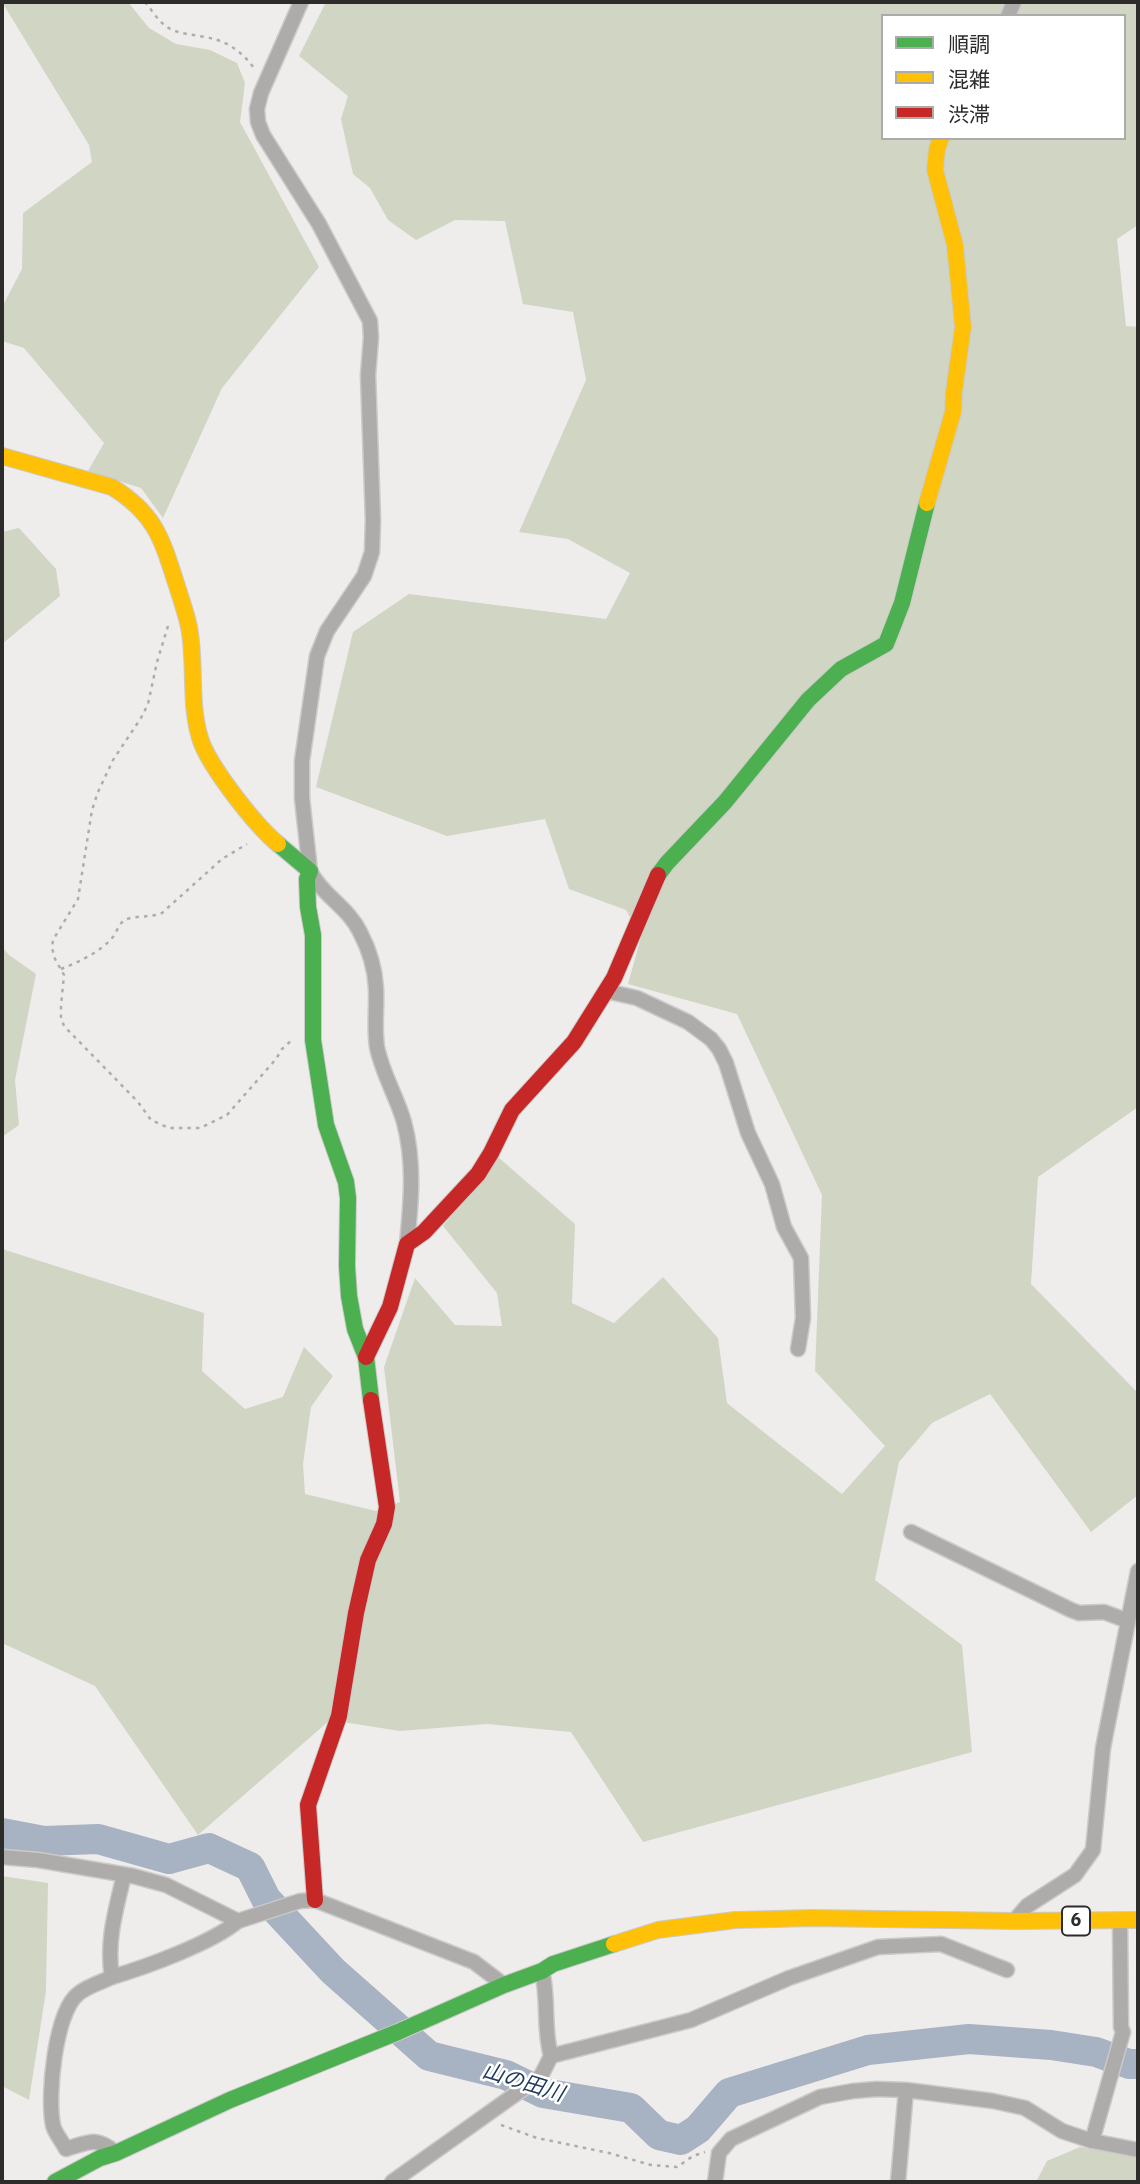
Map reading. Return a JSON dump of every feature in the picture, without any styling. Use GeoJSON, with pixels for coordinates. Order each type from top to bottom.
{"type":"FeatureCollection","features":[{"type":"Feature","properties":{"kind":"street"},"geometry":{"type":"LineString","coordinates":[[301,2],[266,82],[257,109],[258,122],[263,135],[319,224],[370,321],[371,338],[368,375],[372,552],[364,576],[327,631],[317,656],[302,761],[302,798],[310,871],[307,879],[307,907],[313,935],[313,1040],[326,1125],[346,1182],[346,1266],[349,1296],[355,1329],[366,1357],[387,1507],[384,1524],[368,1560],[356,1613],[339,1716],[308,1805],[315,1900]]}},
{"type":"Feature","properties":{"kind":"street"},"geometry":{"type":"LineString","coordinates":[[407,1244],[424,1232],[478,1174],[512,1111],[574,1042],[614,978],[658,876],[667,863],[725,802],[808,700],[841,669],[886,644],[894,629],[953,412],[951,395],[963,333],[955,247],[938,191],[934,166],[940,140]]}},
{"type":"Feature","properties":{"kind":"street"},"geometry":{"type":"LineString","coordinates":[[2,456],[112,487],[127,496],[148,517],[162,538],[189,627],[195,715],[206,755],[250,816],[266,834],[310,871],[316,881],[351,915],[360,932],[370,958],[376,988],[374,1019],[377,1049],[405,1125],[413,1178],[407,1244],[390,1307],[366,1357]]}},
{"type":"Feature","properties":{"kind":"street"},"geometry":{"type":"LineString","coordinates":[[606,991],[637,998],[688,1023],[711,1039],[719,1049],[748,1133],[772,1184],[784,1227],[801,1258],[803,1318],[798,1349]]}},
{"type":"Feature","properties":{"kind":"street"},"geometry":{"type":"LineString","coordinates":[[911,1532],[1071,1610],[1079,1613],[1104,1612],[1128,1620]]}},
{"type":"Feature","properties":{"kind":"street"},"geometry":{"type":"LineString","coordinates":[[55,2182],[100,2158],[230,2100],[398,2032],[553,1964],[658,1930],[735,1920],[813,1918],[1014,1921],[1027,1906],[1074,1875],[1093,1850],[1103,1748],[1138,1571]]}},
{"type":"Feature","properties":{"kind":"street"},"geometry":{"type":"LineString","coordinates":[[2,1857],[38,1860],[166,1885],[237,1921]]}},
{"type":"Feature","properties":{"kind":"street"},"geometry":{"type":"LineString","coordinates":[[112,1977],[110,1943],[124,1875]]}},
{"type":"Feature","properties":{"kind":"street"},"geometry":{"type":"LineString","coordinates":[[116,2153],[104,2143],[92,2141],[65,2149],[53,2128],[55,2047],[62,2021],[78,1993],[228,1930],[237,1921],[300,1901],[315,1900],[474,1962],[504,1985]]}},
{"type":"Feature","properties":{"kind":"street"},"geometry":{"type":"LineString","coordinates":[[1092,2141],[1123,2032],[1119,1920]]}},
{"type":"Feature","properties":{"kind":"street","name":"6"},"geometry":{"type":"LineString","coordinates":[[1014,1921],[1138,1920]]}},
{"type":"Feature","properties":{"kind":"street"},"geometry":{"type":"LineString","coordinates":[[551,2056],[691,2020],[789,1978],[878,1947],[941,1944],[1007,1970]]}},
{"type":"Feature","properties":{"kind":"street"},"geometry":{"type":"LineString","coordinates":[[392,2182],[541,2076],[551,2056],[546,2038],[546,1989],[542,1971]]}},
{"type":"Feature","properties":{"kind":"street"},"geometry":{"type":"LineString","coordinates":[[898,2182],[906,2090]]}},
{"type":"Feature","properties":{"kind":"street"},"geometry":{"type":"LineString","coordinates":[[715,2182],[719,2153],[731,2138],[820,2097],[853,2091],[906,2090],[981,2099],[1025,2108],[1062,2132],[1138,2150]]}},
{"type":"Feature","properties":{"kind":"path"},"geometry":{"type":"LineString","coordinates":[[145,2],[167,26],[181,33],[213,38],[230,44],[245,56],[266,82]]}},
{"type":"Feature","properties":{"kind":"path"},"geometry":{"type":"LineString","coordinates":[[180,600],[164,640],[148,704],[113,760],[98,792],[92,810],[78,899],[53,940],[52,948],[64,975],[61,1017],[64,1026],[138,1102],[151,1120],[169,1128],[200,1128],[227,1115],[282,1049],[302,1031],[313,1027]]}},
{"type":"Feature","properties":{"kind":"path"},"geometry":{"type":"LineString","coordinates":[[61,969],[99,950],[114,937],[126,919],[163,913],[222,859],[266,834]]}},
{"type":"Feature","properties":{"kind":"path"},"geometry":{"type":"LineString","coordinates":[[488,2113],[497,2124],[537,2138],[651,2165],[677,2167],[693,2156],[705,2152],[719,2153]]}},
{"type":"Feature","properties":{"kind":"green space"},"geometry":{"type":"Polygon","coordinates":[[[2,2],[128,2],[149,28],[176,44],[210,50],[237,63],[245,83],[240,122],[319,267],[222,388],[163,518],[141,488],[88,471],[104,443],[24,348],[2,341],[2,307],[22,269],[23,213],[92,162],[89,145],[2,2]]]}},
{"type":"Feature","properties":{"kind":"green space"},"geometry":{"type":"Polygon","coordinates":[[[326,2],[1138,2],[1138,225],[1117,239],[1126,326],[1138,327],[1138,1107],[1038,1177],[1031,1284],[1138,1393],[1138,1495],[1091,1532],[990,1394],[932,1423],[899,1462],[875,1580],[962,1645],[972,1752],[643,1842],[571,1732],[487,1724],[400,1731],[330,1720],[198,1835],[95,1686],[2,1643],[2,1249],[204,1313],[202,1371],[245,1409],[283,1397],[304,1347],[333,1376],[311,1407],[303,1464],[305,1494],[376,1511],[400,1502],[384,1367],[415,1278],[455,1325],[502,1326],[497,1293],[443,1226],[498,1157],[575,1224],[572,1303],[614,1323],[663,1277],[718,1338],[727,1403],[842,1494],[885,1446],[815,1371],[822,1195],[737,1014],[628,984],[641,937],[626,910],[569,889],[545,819],[447,836],[316,787],[353,632],[409,594],[606,619],[630,573],[568,539],[519,532],[586,380],[573,312],[523,304],[505,221],[455,220],[416,240],[388,220],[370,188],[353,174],[341,119],[348,96],[299,56],[326,2]]]}},
{"type":"Feature","properties":{"kind":"green space"},"geometry":{"type":"Polygon","coordinates":[[[19,528],[56,569],[60,596],[2,644],[2,532],[19,528]]]}},
{"type":"Feature","properties":{"kind":"green space"},"geometry":{"type":"Polygon","coordinates":[[[2,947],[36,974],[15,1080],[19,1125],[2,1137],[2,947]]]}},
{"type":"Feature","properties":{"kind":"green space"},"geometry":{"type":"Polygon","coordinates":[[[2,1876],[48,1883],[46,1991],[29,2100],[2,2086],[2,1876]]]}},
{"type":"Feature","properties":{"kind":"green space"},"geometry":{"type":"Polygon","coordinates":[[[1080,2147],[1138,2158],[1138,2182],[1036,2182],[1047,2161],[1080,2147]]]}},
{"type":"Feature","properties":{"kind":"waterway","name":"山の田川"},"geometry":{"type":"LineString","coordinates":[[2,1833],[44,1841],[98,1839],[169,1859],[209,1848],[250,1867],[266,1899],[333,1971],[429,2056],[506,2075],[543,2093],[631,2108],[659,2135],[681,2140],[698,2129],[729,2093],[868,2050],[969,2039],[1051,2045],[1096,2052],[1129,2064],[1138,2064]]}},
{"type":"Feature","properties":{"kind":"traffic: fast"},"geometry":{"type":"LineString","coordinates":[[658,875],[725,802],[808,700],[841,669],[886,644],[902,603],[927,503]]}},
{"type":"Feature","properties":{"kind":"traffic: fast"},"geometry":{"type":"LineString","coordinates":[[278,844],[310,871],[307,879],[313,935],[313,1040],[326,1125],[346,1182],[349,1296],[355,1329],[366,1357],[371,1400]]}},
{"type":"Feature","properties":{"kind":"traffic: fast"},"geometry":{"type":"LineString","coordinates":[[55,2182],[100,2158],[230,2100],[398,2032],[553,1964],[614,1944]]}},
{"type":"Feature","properties":{"kind":"traffic: slow"},"geometry":{"type":"LineString","coordinates":[[927,503],[953,412],[963,327],[955,245],[935,170],[940,140]]}},
{"type":"Feature","properties":{"kind":"traffic: slow"},"geometry":{"type":"LineString","coordinates":[[2,456],[112,487],[139,507],[148,518],[167,555],[188,622],[195,711],[200,738],[212,763],[233,794],[278,844]]}},
{"type":"Feature","properties":{"kind":"traffic: slow"},"geometry":{"type":"LineString","coordinates":[[614,1944],[658,1930],[735,1920],[813,1918],[1014,1921]]}},
{"type":"Feature","properties":{"kind":"traffic: slow"},"geometry":{"type":"LineString","coordinates":[[1014,1921],[1138,1920]]}},
{"type":"Feature","properties":{"kind":"traffic: jam"},"geometry":{"type":"LineString","coordinates":[[366,1357],[390,1307],[407,1244],[424,1232],[478,1174],[512,1110],[574,1042],[614,978],[658,875]]}},
{"type":"Feature","properties":{"kind":"traffic: jam"},"geometry":{"type":"LineString","coordinates":[[315,1900],[308,1805],[339,1716],[356,1613],[368,1560],[384,1524],[387,1507],[371,1400]]}}]}
